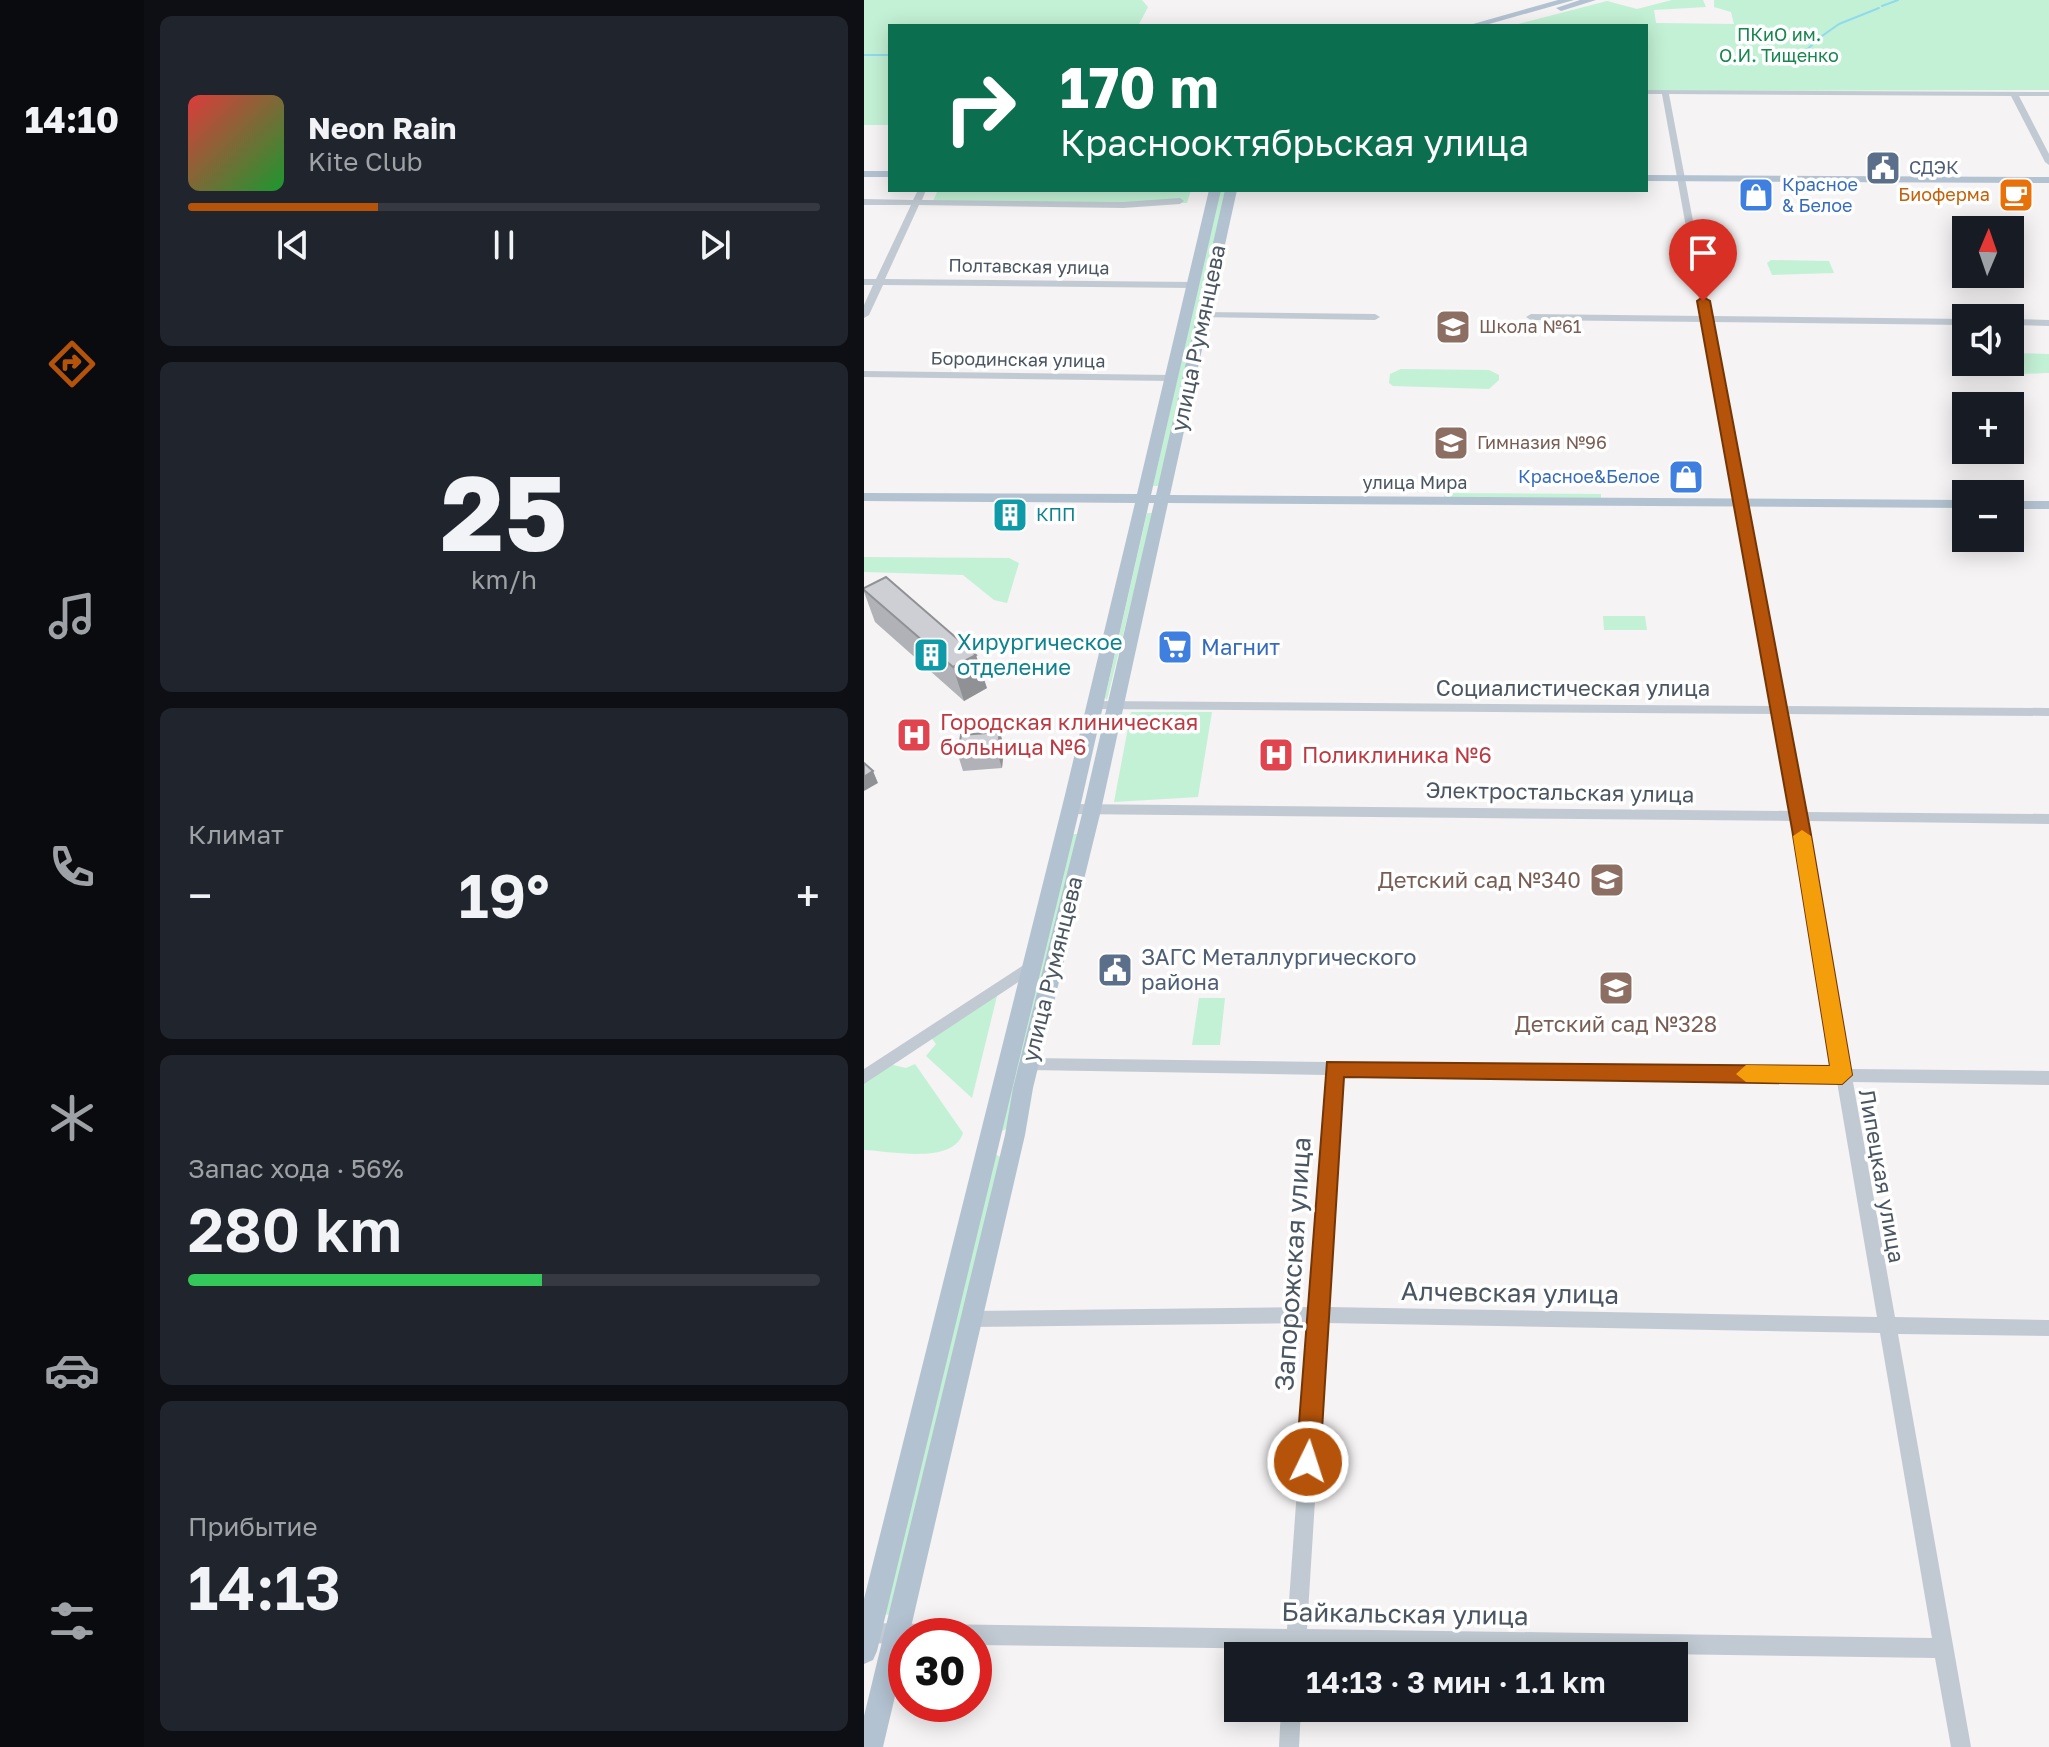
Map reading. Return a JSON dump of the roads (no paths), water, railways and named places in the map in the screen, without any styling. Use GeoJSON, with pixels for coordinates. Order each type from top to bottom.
{"type":"FeatureCollection","features":[{"type":"Feature","properties":{"kind":"main road"},"geometry":{"type":"LineString","coordinates":[[1479,24],[1569,0]]}},
{"type":"Feature","properties":{"kind":"main road"},"geometry":{"type":"LineString","coordinates":[[1501,24],[1591,0]]}},
{"type":"Feature","properties":{"kind":"main road"},"geometry":{"type":"LineString","coordinates":[[864,174],[888,174]]}},
{"type":"Feature","properties":{"kind":"main road"},"geometry":{"type":"LineString","coordinates":[[1648,178],[2049,180]]}},
{"type":"Feature","properties":{"kind":"main road","name":"улица Румянцева"},"geometry":{"type":"LineString","coordinates":[[1154,499],[1171,378],[1215,192]]}},
{"type":"Feature","properties":{"kind":"main road","name":"улица Румянцева"},"geometry":{"type":"LineString","coordinates":[[865,1639],[1071,809],[1106,705],[1231,192]]}},
{"type":"Feature","properties":{"kind":"main road","name":"улица Мира"},"geometry":{"type":"LineString","coordinates":[[864,497],[1952,504]]}},
{"type":"Feature","properties":{"kind":"main road"},"geometry":{"type":"LineString","coordinates":[[2024,505],[2049,505]]}},
{"type":"Feature","properties":{"kind":"main road","name":"улица Румянцева"},"geometry":{"type":"LineString","coordinates":[[903,1618],[1029,1064],[1092,810],[1106,705]]}},
{"type":"Feature","properties":{"kind":"main road"},"geometry":{"type":"LineString","coordinates":[[990,1141],[1013,1143]]}},
{"type":"Feature","properties":{"kind":"main road","name":"улица Румянцева"},"geometry":{"type":"LineString","coordinates":[[870,1747],[888,1677]]}},
{"type":"Feature","properties":{"kind":"street"},"geometry":{"type":"LineString","coordinates":[[1648,92],[2049,94]]}},
{"type":"Feature","properties":{"kind":"street","name":"Липецкая улица"},"geometry":{"type":"LineString","coordinates":[[1665,92],[1799,818],[1961,1747]]}},
{"type":"Feature","properties":{"kind":"street"},"geometry":{"type":"LineString","coordinates":[[2014,94],[2049,162]]}},
{"type":"Feature","properties":{"kind":"street"},"geometry":{"type":"LineString","coordinates":[[864,315],[882,282],[921,192]]}},
{"type":"Feature","properties":{"kind":"street"},"geometry":{"type":"LineString","coordinates":[[864,202],[1123,205],[1180,201]]}},
{"type":"Feature","properties":{"kind":"street","name":"Полтавская улица"},"geometry":{"type":"LineString","coordinates":[[864,282],[1193,285]]}},
{"type":"Feature","properties":{"kind":"street"},"geometry":{"type":"LineString","coordinates":[[1203,315],[1375,317]]}},
{"type":"Feature","properties":{"kind":"street"},"geometry":{"type":"LineString","coordinates":[[1531,317],[1952,322]]}},
{"type":"Feature","properties":{"kind":"street"},"geometry":{"type":"LineString","coordinates":[[2024,322],[2049,323]]}},
{"type":"Feature","properties":{"kind":"street","name":"Бородинская улица"},"geometry":{"type":"LineString","coordinates":[[864,374],[1171,378]]}},
{"type":"Feature","properties":{"kind":"street","name":"Социалистическая улица"},"geometry":{"type":"LineString","coordinates":[[1106,705],[2049,712]]}},
{"type":"Feature","properties":{"kind":"street","name":"Электростальская улица"},"geometry":{"type":"LineString","coordinates":[[1071,809],[2049,819]]}},
{"type":"Feature","properties":{"kind":"street"},"geometry":{"type":"LineString","coordinates":[[864,1077],[1033,965]]}},
{"type":"Feature","properties":{"kind":"street"},"geometry":{"type":"LineString","coordinates":[[1029,1064],[2049,1078]]}},
{"type":"Feature","properties":{"kind":"street","name":"Запорожская улица"},"geometry":{"type":"LineString","coordinates":[[1296,1642],[1335,1068]]}},
{"type":"Feature","properties":{"kind":"street","name":"Алчевская улица"},"geometry":{"type":"LineString","coordinates":[[970,1319],[1318,1315],[2049,1328]]}},
{"type":"Feature","properties":{"kind":"street","name":"Байкальская улица"},"geometry":{"type":"LineString","coordinates":[[865,1639],[888,1636]]}},
{"type":"Feature","properties":{"kind":"street","name":"Байкальская улица"},"geometry":{"type":"LineString","coordinates":[[992,1637],[1224,1645]]}},
{"type":"Feature","properties":{"kind":"street","name":"Байкальская улица"},"geometry":{"type":"LineString","coordinates":[[1688,1648],[1945,1648]]}},
{"type":"Feature","properties":{"kind":"street"},"geometry":{"type":"LineString","coordinates":[[1289,1747],[1290,1722]]}},
{"type":"Feature","properties":{"kind":"waterway"},"geometry":{"type":"LineString","coordinates":[[1882,6],[1898,0]]}},
{"type":"Feature","properties":{"kind":"waterway"},"geometry":{"type":"LineString","coordinates":[[1822,36],[1839,24],[1879,8]]}},
{"type":"Feature","properties":{"kind":"waterway"},"geometry":{"type":"LineString","coordinates":[[1804,52],[1819,39]]}},
{"type":"Feature","properties":{"kind":"waterway"},"geometry":{"type":"LineString","coordinates":[[864,55],[888,55]]}},
{"type":"Feature","properties":{"kind":"place","name":"СДЭК"},"geometry":{"type":"Point","coordinates":[1883,168]}},
{"type":"Feature","properties":{"kind":"place","name":"Красное & Белое"},"geometry":{"type":"Point","coordinates":[1756,195]}},
{"type":"Feature","properties":{"kind":"place","name":"Биоферма"},"geometry":{"type":"Point","coordinates":[2016,195]}},
{"type":"Feature","properties":{"kind":"place","name":"Школа №61"},"geometry":{"type":"Point","coordinates":[1453,327]}},
{"type":"Feature","properties":{"kind":"place","name":"Гимназия №96"},"geometry":{"type":"Point","coordinates":[1451,443]}},
{"type":"Feature","properties":{"kind":"place","name":"Красное&Белое"},"geometry":{"type":"Point","coordinates":[1686,477]}},
{"type":"Feature","properties":{"kind":"place","name":"КПП"},"geometry":{"type":"Point","coordinates":[1010,515]}},
{"type":"Feature","properties":{"kind":"place","name":"Магнит"},"geometry":{"type":"Point","coordinates":[1175,647]}},
{"type":"Feature","properties":{"kind":"place","name":"Хирургическое отделение"},"geometry":{"type":"Point","coordinates":[931,655]}},
{"type":"Feature","properties":{"kind":"place","name":"Городская клиническая больница №6"},"geometry":{"type":"Point","coordinates":[914,735]}},
{"type":"Feature","properties":{"kind":"place","name":"Поликлиника №6"},"geometry":{"type":"Point","coordinates":[1276,755]}},
{"type":"Feature","properties":{"kind":"place","name":"Детский сад №340"},"geometry":{"type":"Point","coordinates":[1607,880]}},
{"type":"Feature","properties":{"kind":"place","name":"ЗАГС Металлургического района"},"geometry":{"type":"Point","coordinates":[1115,970]}},
{"type":"Feature","properties":{"kind":"place","name":"Детский сад №328"},"geometry":{"type":"Point","coordinates":[1616,988]}},
{"type":"Feature","properties":{"kind":"park label","name":"ПКиО им. О.И. Тищенко"},"geometry":{"type":"Point","coordinates":[1779,45]}}]}
